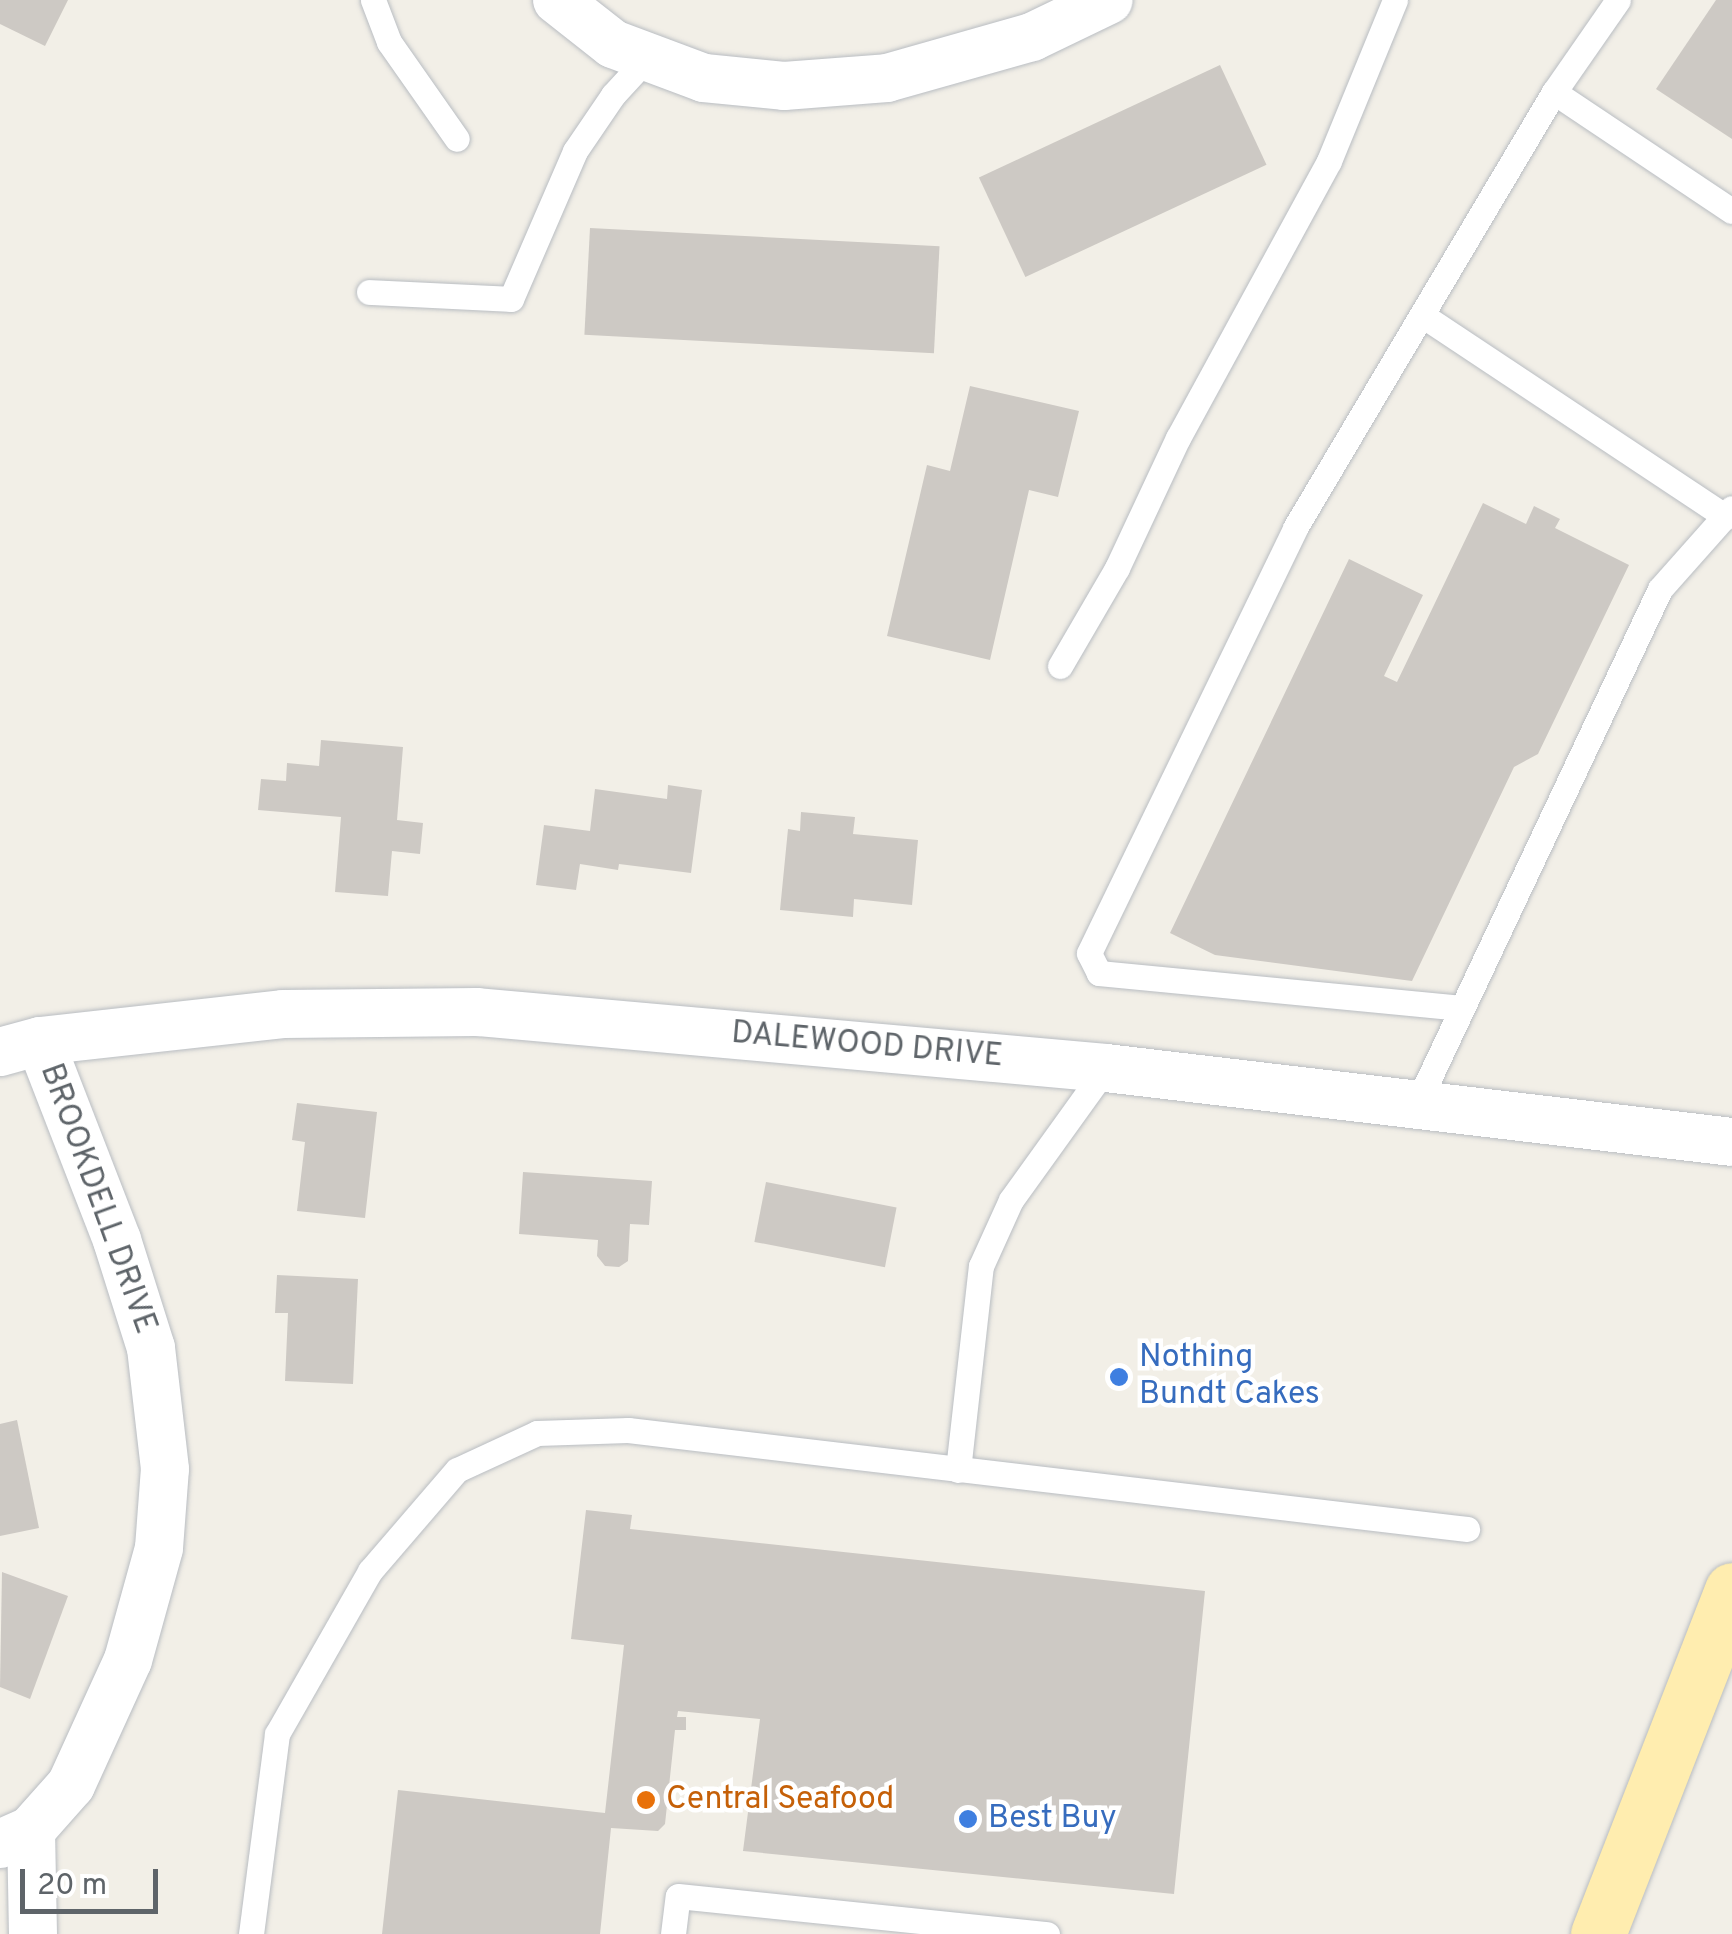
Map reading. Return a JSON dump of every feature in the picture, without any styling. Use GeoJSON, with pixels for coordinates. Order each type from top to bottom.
{"type":"FeatureCollection","features":[{"type":"Feature","properties":{"kind":"main road"},"geometry":{"type":"LineString","coordinates":[[1598,1934],[1732,1590]]}},
{"type":"Feature","properties":{"kind":"street"},"geometry":{"type":"LineString","coordinates":[[559,0],[613,44],[648,58],[704,78],[784,86],[886,78],[1032,37],[1109,0]]}},
{"type":"Feature","properties":{"kind":"street","name":"DALEWOOD DRIVE"},"geometry":{"type":"LineString","coordinates":[[20,1046],[283,1014],[477,1012],[1106,1068],[1732,1142]]}},
{"type":"Feature","properties":{"kind":"street","name":"BROOKDELL DRIVE"},"geometry":{"type":"LineString","coordinates":[[16,1837],[70,1785],[128,1660],[159,1548],[165,1469],[150,1348],[117,1240],[20,1046]]}},
{"type":"Feature","properties":{"kind":"street"},"geometry":{"type":"LineString","coordinates":[[16,1837],[33,1934]]}},
{"type":"Feature","properties":{"kind":"lane"},"geometry":{"type":"LineString","coordinates":[[372,0],[390,42],[457,139]]}},
{"type":"Feature","properties":{"kind":"lane"},"geometry":{"type":"LineString","coordinates":[[1060,666],[1117,568],[1178,438],[1329,161],[1395,0]]}},
{"type":"Feature","properties":{"kind":"lane"},"geometry":{"type":"LineString","coordinates":[[1462,1008],[1099,973],[1089,953],[1295,528],[1554,92],[1618,0]]}},
{"type":"Feature","properties":{"kind":"lane"},"geometry":{"type":"LineString","coordinates":[[369,292],[511,299],[575,151],[613,96],[648,58]]}},
{"type":"Feature","properties":{"kind":"lane"},"geometry":{"type":"LineString","coordinates":[[1554,92],[1732,211]]}},
{"type":"Feature","properties":{"kind":"lane"},"geometry":{"type":"LineString","coordinates":[[1417,1104],[1660,589],[1729,513],[1422,315]]}},
{"type":"Feature","properties":{"kind":"lane"},"geometry":{"type":"LineString","coordinates":[[958,1470],[982,1266],[1012,1200],[1106,1068]]}},
{"type":"Feature","properties":{"kind":"lane"},"geometry":{"type":"LineString","coordinates":[[252,1934],[277,1734],[370,1571],[457,1470],[537,1434],[628,1430],[1467,1529]]}},
{"type":"Feature","properties":{"kind":"lane"},"geometry":{"type":"LineString","coordinates":[[674,1934],[678,1896],[1046,1934]]}},
{"type":"Feature","properties":{"kind":"building"},"geometry":{"type":"Polygon","coordinates":[[[0,0],[68,0],[45,46],[0,24],[0,0]]]}},
{"type":"Feature","properties":{"kind":"building"},"geometry":{"type":"Polygon","coordinates":[[[1716,0],[1732,0],[1732,139],[1656,89],[1716,0]]]}},
{"type":"Feature","properties":{"kind":"building"},"geometry":{"type":"Polygon","coordinates":[[[1220,65],[1266,165],[1025,277],[979,177],[1220,65]]]}},
{"type":"Feature","properties":{"kind":"building"},"geometry":{"type":"Polygon","coordinates":[[[590,228],[940,246],[934,353],[584,335],[590,228]]]}},
{"type":"Feature","properties":{"kind":"building"},"geometry":{"type":"Polygon","coordinates":[[[970,386],[1079,411],[1058,497],[1029,490],[990,660],[887,636],[927,465],[950,471],[970,386]]]}},
{"type":"Feature","properties":{"kind":"building"},"geometry":{"type":"Polygon","coordinates":[[[1483,503],[1526,524],[1534,506],[1560,519],[1555,528],[1629,565],[1538,754],[1514,767],[1412,981],[1215,955],[1170,933],[1349,559],[1423,595],[1384,676],[1397,682],[1483,503]]]}},
{"type":"Feature","properties":{"kind":"building"},"geometry":{"type":"Polygon","coordinates":[[[321,740],[403,747],[397,820],[423,823],[420,854],[392,851],[388,896],[335,892],[341,817],[258,810],[261,779],[286,781],[287,763],[319,766],[321,740]]]}},
{"type":"Feature","properties":{"kind":"building"},"geometry":{"type":"Polygon","coordinates":[[[668,785],[702,790],[691,873],[619,864],[618,870],[580,864],[576,890],[536,885],[544,825],[590,831],[595,789],[667,799],[668,785]]]}},
{"type":"Feature","properties":{"kind":"building"},"geometry":{"type":"Polygon","coordinates":[[[801,812],[855,817],[853,834],[918,840],[912,905],[854,899],[853,917],[780,910],[788,829],[800,831],[801,812]]]}},
{"type":"Feature","properties":{"kind":"building"},"geometry":{"type":"Polygon","coordinates":[[[297,1103],[377,1112],[365,1218],[297,1211],[305,1142],[292,1140],[297,1103]]]}},
{"type":"Feature","properties":{"kind":"building"},"geometry":{"type":"Polygon","coordinates":[[[523,1172],[652,1181],[649,1225],[630,1224],[628,1261],[619,1267],[605,1266],[597,1256],[598,1240],[519,1234],[523,1172]]]}},
{"type":"Feature","properties":{"kind":"building"},"geometry":{"type":"Polygon","coordinates":[[[766,1182],[897,1207],[885,1267],[754,1242],[766,1182]]]}},
{"type":"Feature","properties":{"kind":"building"},"geometry":{"type":"Polygon","coordinates":[[[277,1275],[358,1279],[353,1384],[285,1381],[288,1313],[275,1313],[277,1275]]]}},
{"type":"Feature","properties":{"kind":"building"},"geometry":{"type":"Polygon","coordinates":[[[17,1420],[39,1528],[0,1536],[0,1424],[17,1420]]]}},
{"type":"Feature","properties":{"kind":"building"},"geometry":{"type":"Polygon","coordinates":[[[586,1510],[632,1515],[630,1529],[1205,1591],[1174,1894],[743,1851],[760,1719],[678,1711],[677,1717],[686,1717],[686,1730],[675,1730],[665,1824],[658,1831],[611,1828],[600,1934],[382,1934],[398,1790],[605,1813],[624,1645],[571,1639],[586,1510]]]}},
{"type":"Feature","properties":{"kind":"building"},"geometry":{"type":"Polygon","coordinates":[[[2,1572],[68,1596],[30,1699],[0,1687],[2,1572]]]}},
{"type":"Feature","properties":{"kind":"place","name":"Nothing Bundt Cakes"},"geometry":{"type":"Point","coordinates":[1119,1377]}},
{"type":"Feature","properties":{"kind":"place","name":"Central Seafood"},"geometry":{"type":"Point","coordinates":[646,1800]}},
{"type":"Feature","properties":{"kind":"place","name":"Best Buy"},"geometry":{"type":"Point","coordinates":[968,1819]}}]}
